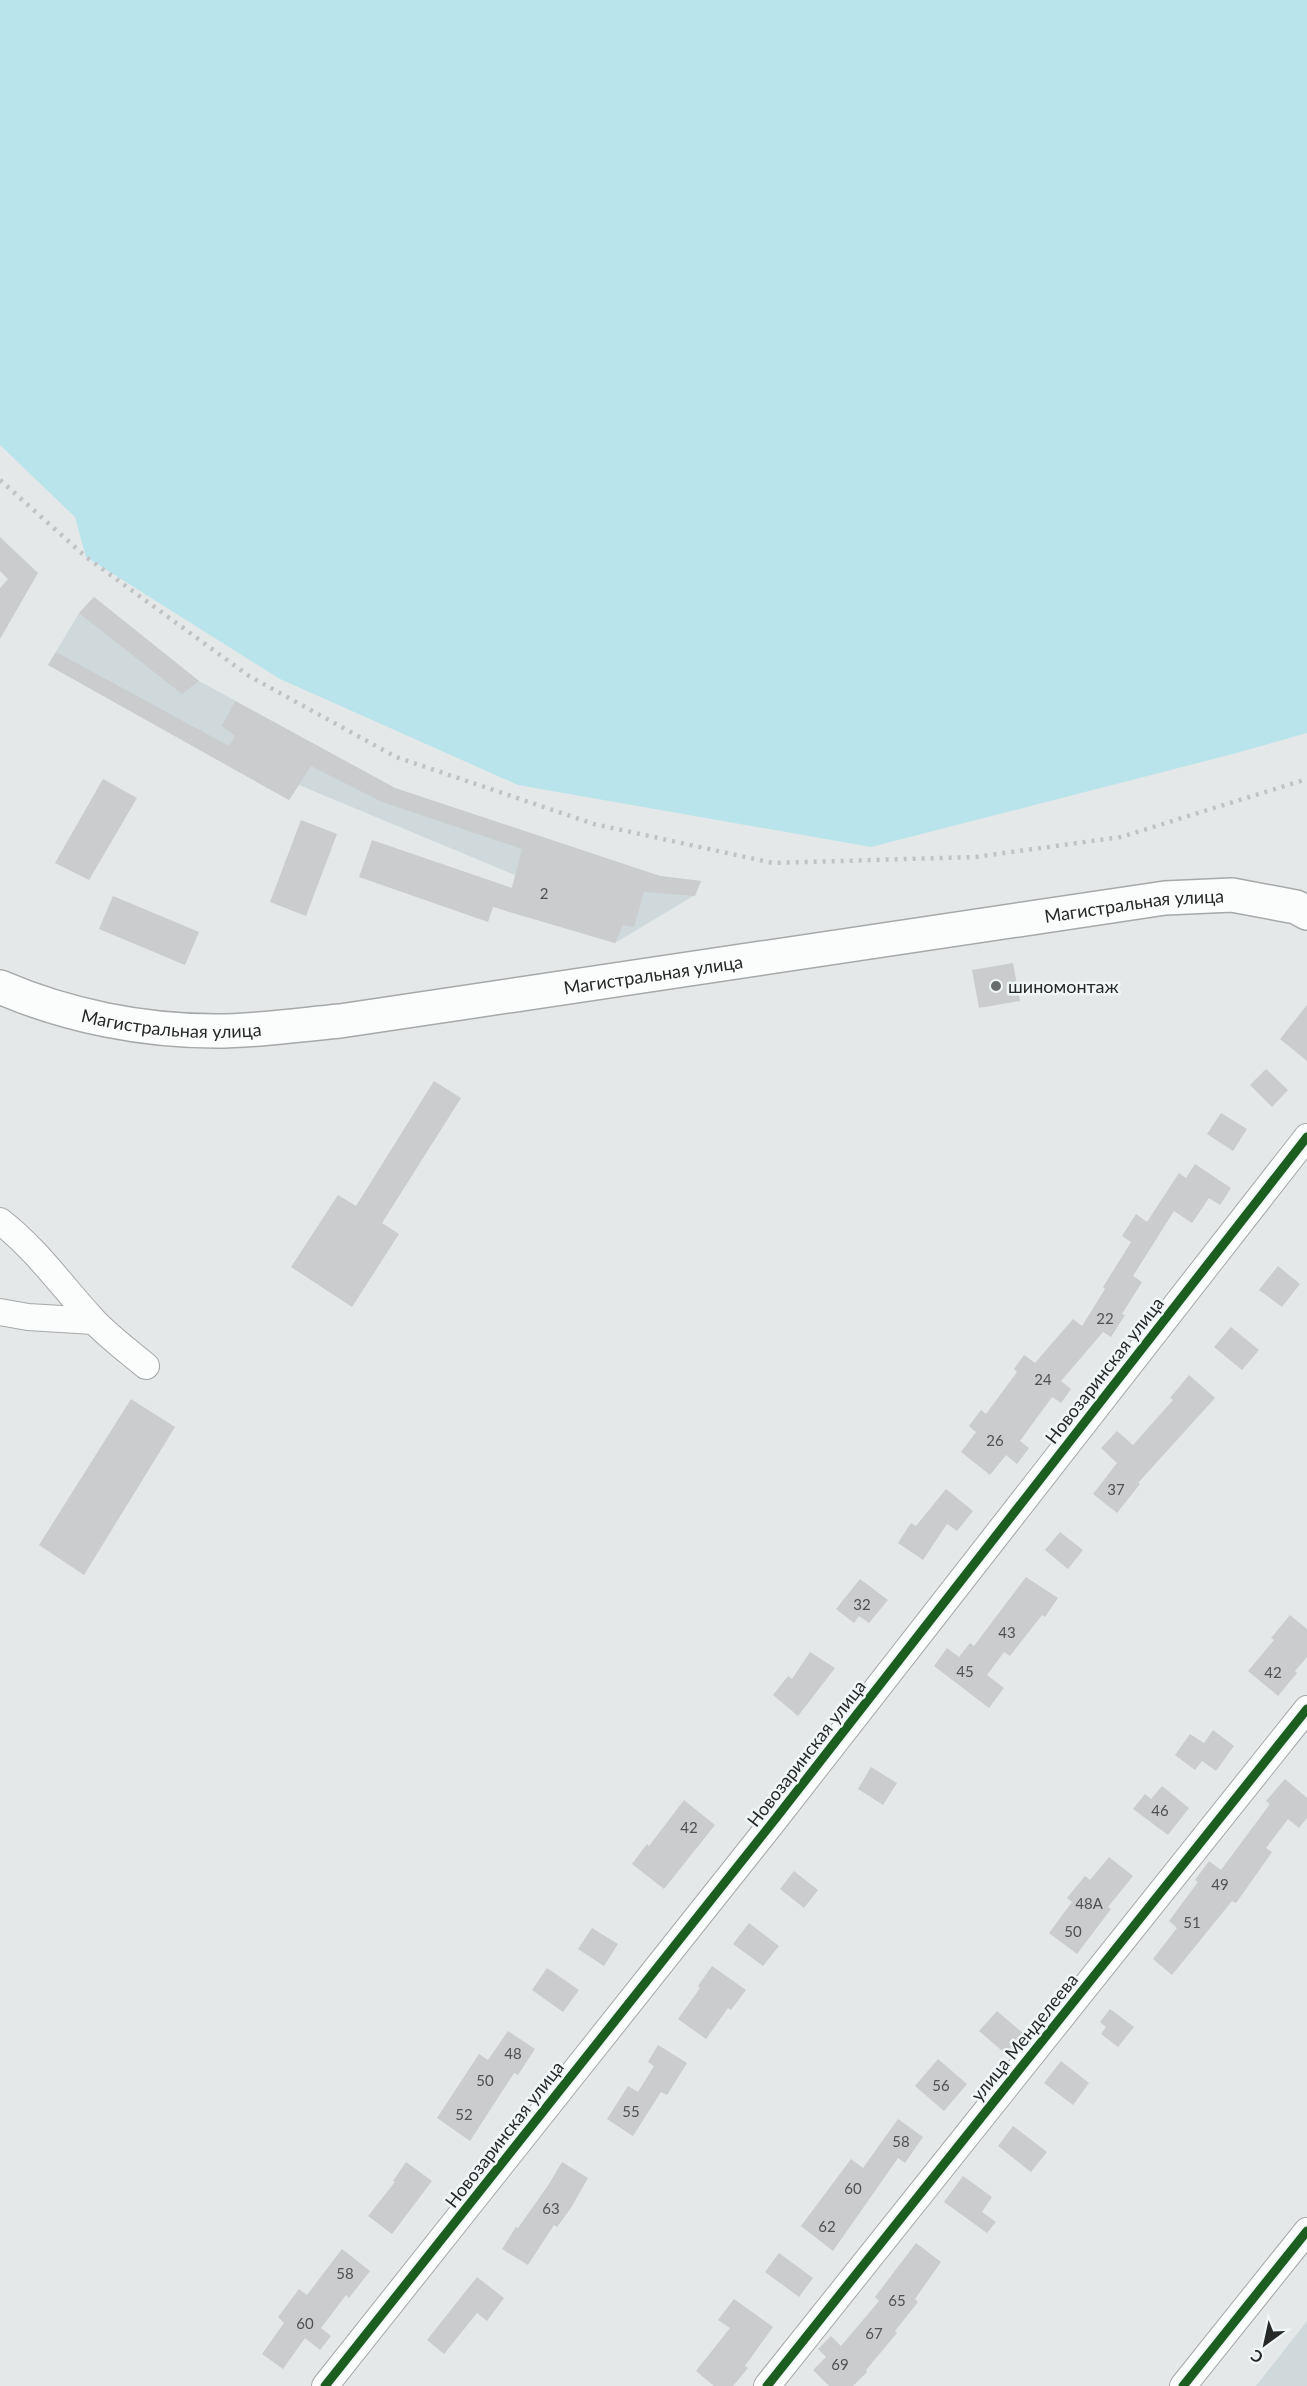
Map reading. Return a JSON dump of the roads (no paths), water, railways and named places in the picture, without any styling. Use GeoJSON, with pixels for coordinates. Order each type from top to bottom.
{"type":"FeatureCollection","features":[{"type":"Feature","properties":{"kind":"main road","name":"Магистральная улица"},"geometry":{"type":"LineString","coordinates":[[0,987],[55,1007],[112,1022],[215,1031],[266,1029],[340,1021],[1165,898],[1232,895],[1296,908],[1307,913]]}},
{"type":"Feature","properties":{"kind":"street","name":"Новозаринская улица"},"geometry":{"type":"LineString","coordinates":[[325,2386],[803,1784],[1307,1137]]}},
{"type":"Feature","properties":{"kind":"street"},"geometry":{"type":"LineString","coordinates":[[0,1221],[14,1232],[58,1278],[94,1321],[146,1366]]}},
{"type":"Feature","properties":{"kind":"street"},"geometry":{"type":"LineString","coordinates":[[0,1312],[28,1317],[94,1321]]}},
{"type":"Feature","properties":{"kind":"street","name":"улица Менделеева"},"geometry":{"type":"LineString","coordinates":[[767,2386],[1307,1709]]}},
{"type":"Feature","properties":{"kind":"street"},"geometry":{"type":"LineString","coordinates":[[1183,2386],[1307,2231]]}},
{"type":"Feature","properties":{"kind":"railway"},"geometry":{"type":"LineString","coordinates":[[0,480],[86,557],[249,676],[396,757],[594,824],[773,863],[975,857],[1121,837],[1307,779]]}},
{"type":"Feature","properties":{"kind":"place","name":"шиномонтаж"},"geometry":{"type":"Point","coordinates":[996,986]}}]}
